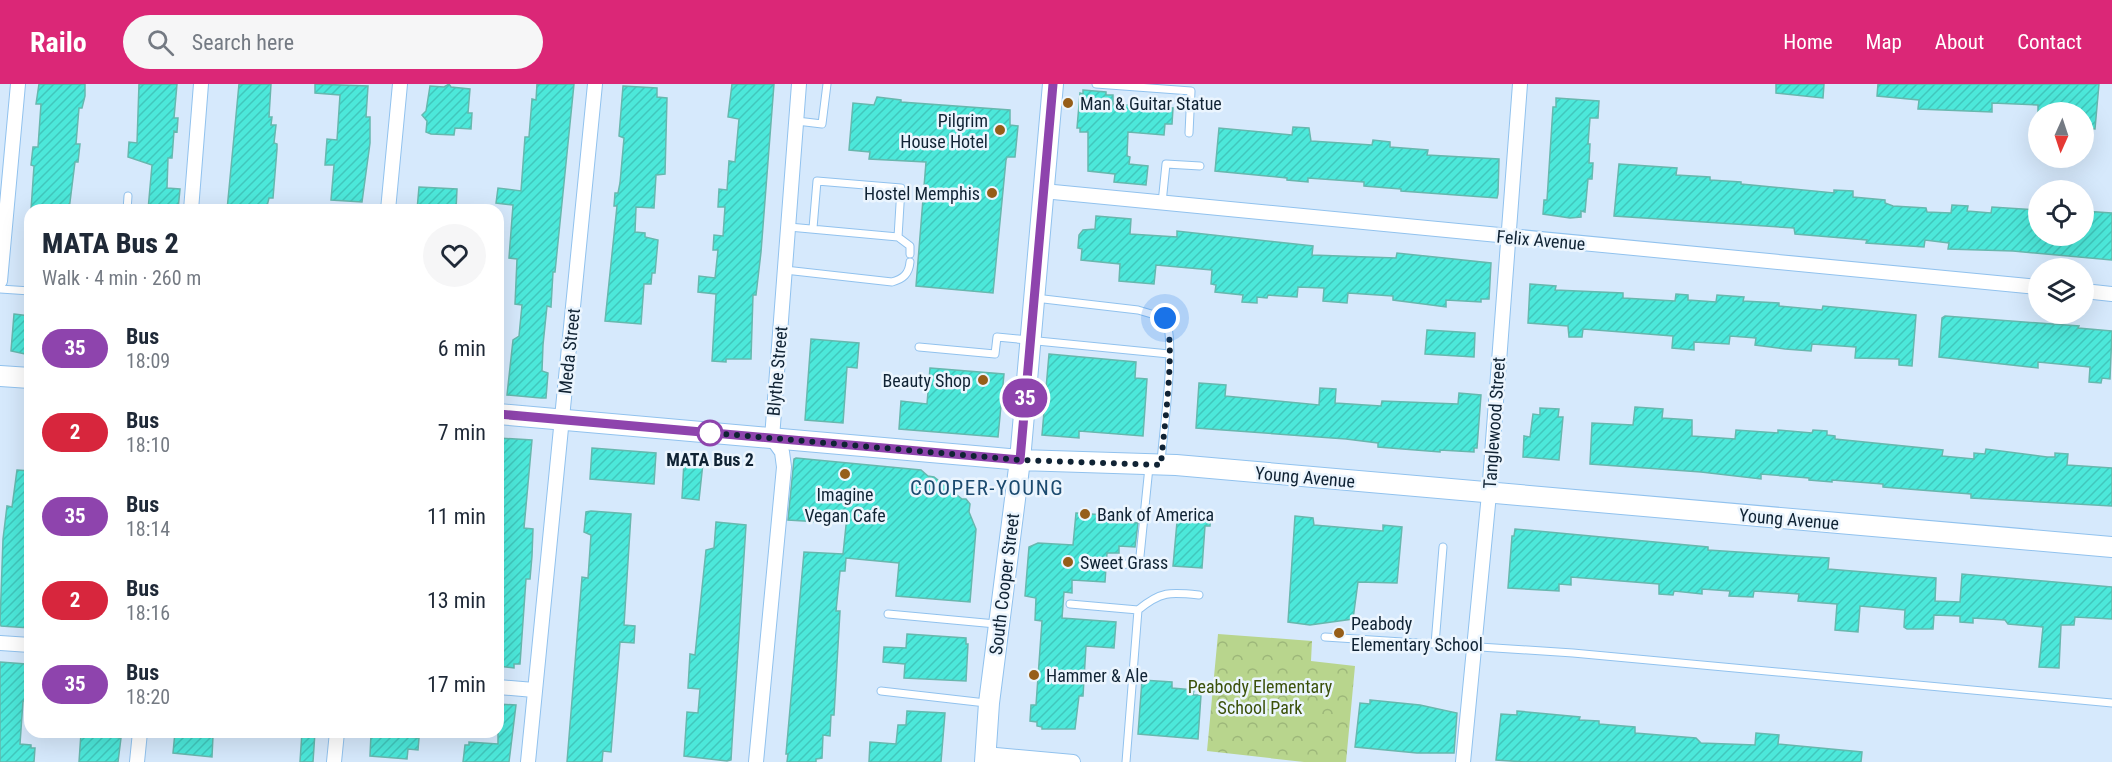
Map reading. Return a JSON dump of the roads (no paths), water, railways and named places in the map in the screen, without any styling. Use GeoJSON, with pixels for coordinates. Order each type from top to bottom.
{"type":"FeatureCollection","features":[{"type":"Feature","properties":{"kind":"street"},"geometry":{"type":"LineString","coordinates":[[0,281],[18,84]]}},
{"type":"Feature","properties":{"kind":"street"},"geometry":{"type":"LineString","coordinates":[[191,204],[201,84]]}},
{"type":"Feature","properties":{"kind":"street"},"geometry":{"type":"LineString","coordinates":[[389,204],[400,84]]}},
{"type":"Feature","properties":{"kind":"street","name":"Meda Street"},"geometry":{"type":"LineString","coordinates":[[528,762],[595,84]]}},
{"type":"Feature","properties":{"kind":"street","name":"Blythe Street"},"geometry":{"type":"LineString","coordinates":[[756,762],[784,467],[782,452],[772,438],[799,84]]}},
{"type":"Feature","properties":{"kind":"street","name":"South Cooper Street"},"geometry":{"type":"LineString","coordinates":[[985,758],[998,624],[1020,460],[1053,84]]}},
{"type":"Feature","properties":{"kind":"street","name":"Tanglewood Street"},"geometry":{"type":"LineString","coordinates":[[1463,762],[1489,494],[1520,84]]}},
{"type":"Feature","properties":{"kind":"street","name":"Felix Avenue"},"geometry":{"type":"LineString","coordinates":[[1043,191],[2028,286]]}},
{"type":"Feature","properties":{"kind":"street"},"geometry":{"type":"LineString","coordinates":[[2094,292],[2112,294]]}},
{"type":"Feature","properties":{"kind":"street"},"geometry":{"type":"LineString","coordinates":[[0,376],[24,378]]}},
{"type":"Feature","properties":{"kind":"street","name":"Young Avenue"},"geometry":{"type":"LineString","coordinates":[[504,414],[1020,460],[1155,465],[2112,547]]}},
{"type":"Feature","properties":{"kind":"street"},"geometry":{"type":"LineString","coordinates":[[0,643],[24,645]]}},
{"type":"Feature","properties":{"kind":"street"},"geometry":{"type":"LineString","coordinates":[[504,688],[534,690]]}},
{"type":"Feature","properties":{"kind":"street"},"geometry":{"type":"LineString","coordinates":[[137,762],[139,738]]}},
{"type":"Feature","properties":{"kind":"street"},"geometry":{"type":"LineString","coordinates":[[334,762],[336,738]]}},
{"type":"Feature","properties":{"kind":"street"},"geometry":{"type":"LineString","coordinates":[[985,758],[1073,762]]}},
{"type":"Feature","properties":{"kind":"lane"},"geometry":{"type":"LineString","coordinates":[[796,121],[822,124],[827,84]]}},
{"type":"Feature","properties":{"kind":"lane"},"geometry":{"type":"LineString","coordinates":[[1096,84],[1191,91],[1189,133]]}},
{"type":"Feature","properties":{"kind":"lane"},"geometry":{"type":"LineString","coordinates":[[1162,203],[1166,164],[1200,166]]}},
{"type":"Feature","properties":{"kind":"lane"},"geometry":{"type":"LineString","coordinates":[[813,228],[817,181],[901,188],[898,237]]}},
{"type":"Feature","properties":{"kind":"lane"},"geometry":{"type":"LineString","coordinates":[[127,204],[128,196]]}},
{"type":"Feature","properties":{"kind":"lane"},"geometry":{"type":"LineString","coordinates":[[789,227],[898,237],[910,246],[910,254]]}},
{"type":"Feature","properties":{"kind":"lane"},"geometry":{"type":"LineString","coordinates":[[785,270],[892,282],[901,279],[909,271],[910,262]]}},
{"type":"Feature","properties":{"kind":"lane"},"geometry":{"type":"LineString","coordinates":[[0,289],[24,291]]}},
{"type":"Feature","properties":{"kind":"lane"},"geometry":{"type":"LineString","coordinates":[[1034,298],[1158,315],[1165,318],[1169,325],[1169,354],[1155,465],[1140,556],[1135,562],[1122,564]]}},
{"type":"Feature","properties":{"kind":"lane"},"geometry":{"type":"LineString","coordinates":[[918,347],[995,354],[997,337],[1169,354]]}},
{"type":"Feature","properties":{"kind":"lane"},"geometry":{"type":"LineString","coordinates":[[1435,644],[1443,547]]}},
{"type":"Feature","properties":{"kind":"lane"},"geometry":{"type":"LineString","coordinates":[[1070,604],[1138,610],[1156,596],[1168,592],[1199,595]]}},
{"type":"Feature","properties":{"kind":"lane"},"geometry":{"type":"LineString","coordinates":[[1126,762],[1138,610]]}},
{"type":"Feature","properties":{"kind":"lane"},"geometry":{"type":"LineString","coordinates":[[888,614],[998,624]]}},
{"type":"Feature","properties":{"kind":"lane"},"geometry":{"type":"LineString","coordinates":[[1325,637],[1573,653],[2112,703]]}},
{"type":"Feature","properties":{"kind":"lane"},"geometry":{"type":"LineString","coordinates":[[881,691],[989,703]]}},
{"type":"Feature","properties":{"kind":"place","name":"Man & Guitar Statue"},"geometry":{"type":"Point","coordinates":[1068,103]}},
{"type":"Feature","properties":{"kind":"place","name":"Pilgrim House Hotel"},"geometry":{"type":"Point","coordinates":[1000,130]}},
{"type":"Feature","properties":{"kind":"place","name":"Hostel Memphis"},"geometry":{"type":"Point","coordinates":[992,193]}},
{"type":"Feature","properties":{"kind":"place","name":"Beauty Shop"},"geometry":{"type":"Point","coordinates":[983,380]}},
{"type":"Feature","properties":{"kind":"place","name":"MATA Bus 2"},"geometry":{"type":"Point","coordinates":[710,433]}},
{"type":"Feature","properties":{"kind":"place","name":"Imagine Vegan Cafe"},"geometry":{"type":"Point","coordinates":[845,474]}},
{"type":"Feature","properties":{"kind":"place","name":"Bank of America"},"geometry":{"type":"Point","coordinates":[1085,514]}},
{"type":"Feature","properties":{"kind":"place","name":"Sweet Grass"},"geometry":{"type":"Point","coordinates":[1068,562]}},
{"type":"Feature","properties":{"kind":"place","name":"Peabody Elementary School"},"geometry":{"type":"Point","coordinates":[1339,633]}},
{"type":"Feature","properties":{"kind":"place","name":"Hammer & Ale"},"geometry":{"type":"Point","coordinates":[1034,675]}},
{"type":"Feature","properties":{"kind":"district","name":"COOPER-YOUNG"},"geometry":{"type":"Point","coordinates":[987,488]}},
{"type":"Feature","properties":{"kind":"park label","name":"Peabody Elementary School Park"},"geometry":{"type":"Point","coordinates":[1260,696]}}]}
